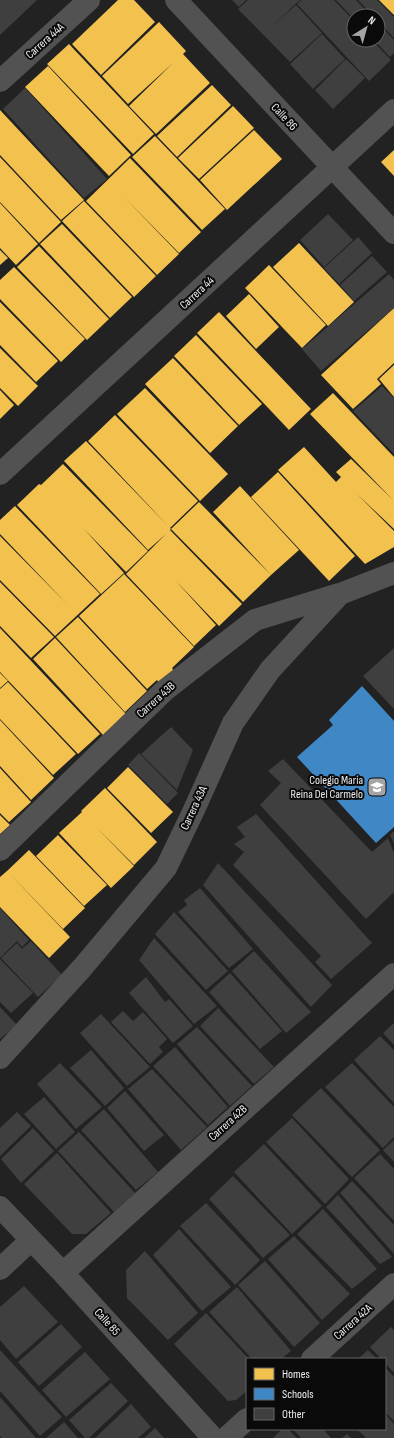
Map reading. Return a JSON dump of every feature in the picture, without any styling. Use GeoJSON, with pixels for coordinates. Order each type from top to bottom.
{"type":"FeatureCollection","features":[{"type":"Feature","properties":{"kind":"street","name":"Carrera 44A"},"geometry":{"type":"LineString","coordinates":[[0,81],[89,0]]}},
{"type":"Feature","properties":{"kind":"street","name":"Calle 86"},"geometry":{"type":"LineString","coordinates":[[176,0],[394,233]]}},
{"type":"Feature","properties":{"kind":"street","name":"Carrera 44"},"geometry":{"type":"LineString","coordinates":[[0,474],[333,168],[394,110]]}},
{"type":"Feature","properties":{"kind":"street","name":"Carrera 43A"},"geometry":{"type":"LineString","coordinates":[[0,1058],[82,968],[166,868],[233,723],[270,670],[340,594],[394,573]]}},
{"type":"Feature","properties":{"kind":"street","name":"Carrera 43B"},"geometry":{"type":"LineString","coordinates":[[0,850],[165,690],[255,620],[340,594]]}},
{"type":"Feature","properties":{"kind":"street","name":"Carrera 42B"},"geometry":{"type":"LineString","coordinates":[[62,1273],[394,974]]}},
{"type":"Feature","properties":{"kind":"street","name":"Calle 85"},"geometry":{"type":"LineString","coordinates":[[0,1207],[213,1438]]}},
{"type":"Feature","properties":{"kind":"street"},"geometry":{"type":"LineString","coordinates":[[0,1269],[30,1241]]}},
{"type":"Feature","properties":{"kind":"street","name":"Carrera 42A"},"geometry":{"type":"LineString","coordinates":[[313,1358],[394,1284]]}},
{"type":"Feature","properties":{"kind":"street"},"geometry":{"type":"LineString","coordinates":[[226,1438],[246,1420]]}},
{"type":"Feature","properties":{"kind":"building: Homes"},"geometry":{"type":"Polygon","coordinates":[[[118,0],[134,0],[155,22],[101,75],[72,44],[118,0]]]}},
{"type":"Feature","properties":{"kind":"building: Homes"},"geometry":{"type":"Polygon","coordinates":[[[379,0],[394,0],[394,15],[379,0]]]}},
{"type":"Feature","properties":{"kind":"building: Homes"},"geometry":{"type":"Polygon","coordinates":[[[159,22],[186,51],[183,54],[210,83],[156,134],[129,106],[173,63],[128,104],[102,76],[159,22]]]}},
{"type":"Feature","properties":{"kind":"building: Homes"},"geometry":{"type":"Polygon","coordinates":[[[69,44],[154,134],[133,154],[47,64],[69,44]]]}},
{"type":"Feature","properties":{"kind":"building: Homes"},"geometry":{"type":"Polygon","coordinates":[[[48,66],[131,155],[109,176],[25,87],[48,66]]]}},
{"type":"Feature","properties":{"kind":"building: Homes"},"geometry":{"type":"Polygon","coordinates":[[[212,85],[231,105],[177,157],[157,136],[212,85]]]}},
{"type":"Feature","properties":{"kind":"building: Homes"},"geometry":{"type":"Polygon","coordinates":[[[233,106],[254,128],[199,179],[178,158],[233,106]]]}},
{"type":"Feature","properties":{"kind":"building: Homes"},"geometry":{"type":"Polygon","coordinates":[[[0,110],[84,200],[61,220],[0,155],[0,110]]]}},
{"type":"Feature","properties":{"kind":"building: Homes"},"geometry":{"type":"Polygon","coordinates":[[[254,130],[282,159],[227,210],[200,180],[254,130]]]}},
{"type":"Feature","properties":{"kind":"building: Homes"},"geometry":{"type":"Polygon","coordinates":[[[155,136],[225,209],[202,230],[132,157],[155,136]]]}},
{"type":"Feature","properties":{"kind":"building: Homes"},"geometry":{"type":"Polygon","coordinates":[[[394,150],[394,176],[381,162],[394,150]]]}},
{"type":"Feature","properties":{"kind":"building: Homes"},"geometry":{"type":"Polygon","coordinates":[[[0,157],[61,222],[39,243],[0,202],[0,157]]]}},
{"type":"Feature","properties":{"kind":"building: Homes"},"geometry":{"type":"Polygon","coordinates":[[[130,158],[201,232],[179,253],[123,196],[179,254],[157,275],[86,201],[130,158]]]}},
{"type":"Feature","properties":{"kind":"building: Homes"},"geometry":{"type":"Polygon","coordinates":[[[84,201],[156,276],[134,297],[62,221],[84,201]]]}},
{"type":"Feature","properties":{"kind":"building: Homes"},"geometry":{"type":"Polygon","coordinates":[[[0,203],[38,244],[16,265],[0,248],[0,203]]]}},
{"type":"Feature","properties":{"kind":"building: Homes"},"geometry":{"type":"Polygon","coordinates":[[[62,224],[132,297],[110,318],[40,244],[62,224]]]}},
{"type":"Feature","properties":{"kind":"building: Homes"},"geometry":{"type":"Polygon","coordinates":[[[299,243],[354,302],[328,326],[273,267],[299,243]]]}},
{"type":"Feature","properties":{"kind":"building: Homes"},"geometry":{"type":"Polygon","coordinates":[[[39,246],[109,319],[87,340],[17,267],[39,246]]]}},
{"type":"Feature","properties":{"kind":"building: Homes"},"geometry":{"type":"Polygon","coordinates":[[[0,250],[8,258],[0,265],[0,250]]]}},
{"type":"Feature","properties":{"kind":"building: Homes"},"geometry":{"type":"Polygon","coordinates":[[[269,265],[326,325],[302,348],[245,288],[269,265]]]}},
{"type":"Feature","properties":{"kind":"building: Homes"},"geometry":{"type":"Polygon","coordinates":[[[14,267],[85,339],[61,362],[0,299],[0,280],[14,267]]]}},
{"type":"Feature","properties":{"kind":"building: Homes"},"geometry":{"type":"Polygon","coordinates":[[[249,294],[279,327],[256,349],[226,316],[249,294]]]}},
{"type":"Feature","properties":{"kind":"building: Homes"},"geometry":{"type":"Polygon","coordinates":[[[0,302],[58,361],[36,382],[0,345],[0,302]]]}},
{"type":"Feature","properties":{"kind":"building: Homes"},"geometry":{"type":"Polygon","coordinates":[[[394,308],[394,363],[377,379],[381,384],[353,409],[321,375],[394,308]]]}},
{"type":"Feature","properties":{"kind":"building: Homes"},"geometry":{"type":"Polygon","coordinates":[[[219,312],[311,409],[289,430],[197,333],[219,312]]]}},
{"type":"Feature","properties":{"kind":"building: Homes"},"geometry":{"type":"Polygon","coordinates":[[[196,335],[262,404],[239,425],[174,356],[196,335]]]}},
{"type":"Feature","properties":{"kind":"building: Homes"},"geometry":{"type":"Polygon","coordinates":[[[0,348],[38,386],[18,406],[0,388],[0,348]]]}},
{"type":"Feature","properties":{"kind":"building: Homes"},"geometry":{"type":"Polygon","coordinates":[[[173,358],[238,426],[210,453],[145,384],[173,358]]]}},
{"type":"Feature","properties":{"kind":"building: Homes"},"geometry":{"type":"Polygon","coordinates":[[[394,365],[394,397],[379,379],[394,365]]]}},
{"type":"Feature","properties":{"kind":"building: Homes"},"geometry":{"type":"Polygon","coordinates":[[[145,388],[228,474],[200,501],[117,414],[145,388]]]}},
{"type":"Feature","properties":{"kind":"building: Homes"},"geometry":{"type":"Polygon","coordinates":[[[0,390],[14,405],[0,419],[0,390]]]}},
{"type":"Feature","properties":{"kind":"building: Homes"},"geometry":{"type":"Polygon","coordinates":[[[333,393],[394,457],[394,529],[357,494],[394,531],[394,547],[365,564],[278,470],[304,447],[336,482],[341,477],[336,472],[351,459],[393,500],[310,414],[333,393]]]}},
{"type":"Feature","properties":{"kind":"building: Homes"},"geometry":{"type":"Polygon","coordinates":[[[115,415],[198,501],[170,528],[88,441],[115,415]]]}},
{"type":"Feature","properties":{"kind":"building: Homes"},"geometry":{"type":"Polygon","coordinates":[[[86,441],[242,604],[219,626],[175,580],[216,625],[194,646],[126,574],[166,534],[148,550],[64,461],[86,441]]]}},
{"type":"Feature","properties":{"kind":"building: Homes"},"geometry":{"type":"Polygon","coordinates":[[[63,464],[148,551],[126,572],[84,529],[124,573],[101,594],[17,505],[63,464]]]}},
{"type":"Feature","properties":{"kind":"building: Homes"},"geometry":{"type":"Polygon","coordinates":[[[278,472],[355,556],[329,581],[251,497],[278,472]]]}},
{"type":"Feature","properties":{"kind":"building: Homes"},"geometry":{"type":"Polygon","coordinates":[[[240,486],[299,550],[271,575],[213,512],[240,486]]]}},
{"type":"Feature","properties":{"kind":"building: Homes"},"geometry":{"type":"Polygon","coordinates":[[[199,502],[271,575],[243,602],[171,529],[199,502]]]}},
{"type":"Feature","properties":{"kind":"building: Homes"},"geometry":{"type":"Polygon","coordinates":[[[15,506],[100,594],[55,636],[0,580],[0,536],[67,604],[0,534],[0,520],[15,506]]]}},
{"type":"Feature","properties":{"kind":"building: Homes"},"geometry":{"type":"Polygon","coordinates":[[[124,574],[194,647],[172,668],[174,671],[160,684],[157,680],[147,689],[79,616],[124,574]]]}},
{"type":"Feature","properties":{"kind":"building: Homes"},"geometry":{"type":"Polygon","coordinates":[[[0,582],[54,637],[31,658],[0,626],[0,582]]]}},
{"type":"Feature","properties":{"kind":"building: Homes"},"geometry":{"type":"Polygon","coordinates":[[[78,617],[147,691],[125,712],[56,637],[78,617]]]}},
{"type":"Feature","properties":{"kind":"building: Homes"},"geometry":{"type":"Polygon","coordinates":[[[0,628],[100,734],[78,754],[0,672],[0,628]]]}},
{"type":"Feature","properties":{"kind":"building: Homes"},"geometry":{"type":"Polygon","coordinates":[[[55,638],[126,714],[103,735],[33,659],[55,638]]]}},
{"type":"Feature","properties":{"kind":"building: Homes"},"geometry":{"type":"Polygon","coordinates":[[[0,673],[8,681],[0,688],[0,673]]]}},
{"type":"Feature","properties":{"kind":"building: Homes"},"geometry":{"type":"Polygon","coordinates":[[[8,682],[76,754],[53,775],[0,719],[0,689],[8,682]]]}},
{"type":"Feature","properties":{"kind":"building: Homes"},"geometry":{"type":"Polygon","coordinates":[[[0,720],[54,778],[31,800],[0,766],[0,720]]]}},
{"type":"Feature","properties":{"kind":"building: Homes"},"geometry":{"type":"Polygon","coordinates":[[[128,767],[173,812],[151,833],[107,788],[128,767]]]}},
{"type":"Feature","properties":{"kind":"building: Homes"},"geometry":{"type":"Polygon","coordinates":[[[0,768],[31,802],[9,822],[0,813],[0,768]]]}},
{"type":"Feature","properties":{"kind":"building: Homes"},"geometry":{"type":"Polygon","coordinates":[[[105,788],[157,842],[134,865],[97,828],[134,866],[111,888],[59,833],[105,788]]]}},
{"type":"Feature","properties":{"kind":"building: Homes"},"geometry":{"type":"Polygon","coordinates":[[[0,815],[10,825],[0,834],[0,815]]]}},
{"type":"Feature","properties":{"kind":"building: Homes"},"geometry":{"type":"Polygon","coordinates":[[[58,835],[107,885],[84,906],[36,856],[58,835]]]}},
{"type":"Feature","properties":{"kind":"building: Homes"},"geometry":{"type":"Polygon","coordinates":[[[29,850],[85,908],[63,929],[7,871],[29,850]]]}},
{"type":"Feature","properties":{"kind":"building: Homes"},"geometry":{"type":"Polygon","coordinates":[[[7,871],[70,937],[49,958],[0,907],[0,877],[7,871]]]}},
{"type":"Feature","properties":{"kind":"building: Schools"},"geometry":{"type":"Polygon","coordinates":[[[362,686],[394,721],[394,827],[376,843],[297,757],[333,725],[329,720],[362,686]]]}},
{"type":"Feature","properties":{"kind":"building: Other"},"geometry":{"type":"Polygon","coordinates":[[[0,0],[37,0],[0,35],[0,0]]]}},
{"type":"Feature","properties":{"kind":"building: Other"},"geometry":{"type":"Polygon","coordinates":[[[232,0],[246,0],[239,7],[232,0]]]}},
{"type":"Feature","properties":{"kind":"building: Other"},"geometry":{"type":"Polygon","coordinates":[[[248,0],[300,0],[271,27],[296,5],[322,33],[290,62],[238,9],[248,0]]]}},
{"type":"Feature","properties":{"kind":"building: Other"},"geometry":{"type":"Polygon","coordinates":[[[301,0],[334,0],[346,13],[346,48],[380,48],[391,60],[369,81],[297,4],[301,0]]]}},
{"type":"Feature","properties":{"kind":"building: Other"},"geometry":{"type":"Polygon","coordinates":[[[336,0],[356,0],[364,8],[346,8],[346,11],[336,0]]]}},
{"type":"Feature","properties":{"kind":"building: Other"},"geometry":{"type":"Polygon","coordinates":[[[358,0],[377,0],[385,8],[366,8],[358,0]]]}},
{"type":"Feature","properties":{"kind":"building: Other"},"geometry":{"type":"Polygon","coordinates":[[[386,9],[394,17],[394,38],[386,30],[386,9]]]}},
{"type":"Feature","properties":{"kind":"building: Other"},"geometry":{"type":"Polygon","coordinates":[[[386,32],[394,40],[394,53],[390,57],[382,48],[386,48],[386,32]]]}},
{"type":"Feature","properties":{"kind":"building: Other"},"geometry":{"type":"Polygon","coordinates":[[[322,34],[345,59],[313,89],[290,64],[322,34]]]}},
{"type":"Feature","properties":{"kind":"building: Other"},"geometry":{"type":"Polygon","coordinates":[[[346,59],[365,78],[333,109],[315,90],[346,59]]]}},
{"type":"Feature","properties":{"kind":"building: Other"},"geometry":{"type":"Polygon","coordinates":[[[25,88],[107,179],[84,198],[3,109],[25,88]]]}},
{"type":"Feature","properties":{"kind":"building: Other"},"geometry":{"type":"Polygon","coordinates":[[[328,214],[353,240],[324,267],[300,240],[328,214]]]}},
{"type":"Feature","properties":{"kind":"building: Other"},"geometry":{"type":"Polygon","coordinates":[[[358,237],[372,253],[339,284],[324,268],[358,237]]]}},
{"type":"Feature","properties":{"kind":"building: Other"},"geometry":{"type":"Polygon","coordinates":[[[372,256],[387,272],[354,301],[340,285],[372,256]]]}},
{"type":"Feature","properties":{"kind":"building: Other"},"geometry":{"type":"Polygon","coordinates":[[[389,274],[394,280],[394,308],[321,371],[302,349],[389,274]]]}},
{"type":"Feature","properties":{"kind":"building: Other"},"geometry":{"type":"Polygon","coordinates":[[[382,386],[394,398],[394,454],[353,411],[382,386]]]}},
{"type":"Feature","properties":{"kind":"building: Other"},"geometry":{"type":"Polygon","coordinates":[[[394,648],[394,709],[363,676],[394,648]]]}},
{"type":"Feature","properties":{"kind":"building: Other"},"geometry":{"type":"Polygon","coordinates":[[[171,727],[193,750],[177,790],[141,754],[171,727]]]}},
{"type":"Feature","properties":{"kind":"building: Other"},"geometry":{"type":"Polygon","coordinates":[[[139,753],[178,793],[167,804],[128,765],[139,753]]]}},
{"type":"Feature","properties":{"kind":"building: Other"},"geometry":{"type":"Polygon","coordinates":[[[283,759],[372,852],[388,838],[394,853],[394,892],[366,919],[260,805],[281,783],[268,771],[283,759]]]}},
{"type":"Feature","properties":{"kind":"building: Other"},"geometry":{"type":"Polygon","coordinates":[[[256,814],[372,943],[331,979],[315,962],[321,956],[233,865],[244,852],[234,844],[245,837],[237,827],[256,814]]]}},
{"type":"Feature","properties":{"kind":"building: Other"},"geometry":{"type":"Polygon","coordinates":[[[394,831],[394,844],[390,835],[394,831]]]}},
{"type":"Feature","properties":{"kind":"building: Other"},"geometry":{"type":"Polygon","coordinates":[[[218,863],[332,985],[311,1007],[203,885],[218,863]]]}},
{"type":"Feature","properties":{"kind":"building: Other"},"geometry":{"type":"Polygon","coordinates":[[[200,888],[253,949],[229,968],[178,912],[187,905],[184,900],[200,888]]]}},
{"type":"Feature","properties":{"kind":"building: Other"},"geometry":{"type":"Polygon","coordinates":[[[0,908],[29,940],[22,947],[17,941],[0,958],[0,908]]]}},
{"type":"Feature","properties":{"kind":"building: Other"},"geometry":{"type":"Polygon","coordinates":[[[174,912],[228,971],[206,990],[155,934],[174,912]]]}},
{"type":"Feature","properties":{"kind":"building: Other"},"geometry":{"type":"Polygon","coordinates":[[[154,938],[217,1006],[194,1024],[139,960],[154,938]]]}},
{"type":"Feature","properties":{"kind":"building: Other"},"geometry":{"type":"Polygon","coordinates":[[[31,941],[62,975],[38,997],[1,958],[17,943],[22,949],[31,941]]]}},
{"type":"Feature","properties":{"kind":"building: Other"},"geometry":{"type":"Polygon","coordinates":[[[254,951],[311,1012],[286,1033],[232,971],[254,951]]]}},
{"type":"Feature","properties":{"kind":"building: Other"},"geometry":{"type":"Polygon","coordinates":[[[0,959],[33,993],[11,1013],[0,1002],[0,959]]]}},
{"type":"Feature","properties":{"kind":"building: Other"},"geometry":{"type":"Polygon","coordinates":[[[230,973],[282,1031],[260,1049],[209,992],[230,973]]]}},
{"type":"Feature","properties":{"kind":"building: Other"},"geometry":{"type":"Polygon","coordinates":[[[146,977],[165,1002],[169,999],[193,1026],[173,1043],[129,993],[146,977]]]}},
{"type":"Feature","properties":{"kind":"building: Other"},"geometry":{"type":"Polygon","coordinates":[[[0,1007],[17,1025],[0,1039],[0,1007]]]}},
{"type":"Feature","properties":{"kind":"building: Other"},"geometry":{"type":"Polygon","coordinates":[[[218,1008],[274,1067],[254,1084],[200,1026],[218,1008]]]}},
{"type":"Feature","properties":{"kind":"building: Other"},"geometry":{"type":"Polygon","coordinates":[[[123,1011],[133,1021],[143,1012],[167,1039],[159,1047],[163,1052],[150,1064],[111,1022],[123,1011]]]}},
{"type":"Feature","properties":{"kind":"building: Other"},"geometry":{"type":"Polygon","coordinates":[[[101,1014],[150,1067],[127,1086],[80,1033],[101,1014]]]}},
{"type":"Feature","properties":{"kind":"building: Other"},"geometry":{"type":"Polygon","coordinates":[[[394,1023],[394,1045],[383,1033],[394,1023]]]}},
{"type":"Feature","properties":{"kind":"building: Other"},"geometry":{"type":"Polygon","coordinates":[[[197,1027],[252,1086],[230,1106],[177,1044],[197,1027]]]}},
{"type":"Feature","properties":{"kind":"building: Other"},"geometry":{"type":"Polygon","coordinates":[[[380,1036],[394,1050],[394,1103],[354,1060],[380,1036]]]}},
{"type":"Feature","properties":{"kind":"building: Other"},"geometry":{"type":"Polygon","coordinates":[[[175,1047],[228,1107],[208,1125],[153,1066],[175,1047]]]}},
{"type":"Feature","properties":{"kind":"building: Other"},"geometry":{"type":"Polygon","coordinates":[[[91,1050],[124,1088],[105,1106],[70,1068],[91,1050]]]}},
{"type":"Feature","properties":{"kind":"building: Other"},"geometry":{"type":"Polygon","coordinates":[[[60,1063],[102,1107],[76,1129],[37,1084],[60,1063]]]}},
{"type":"Feature","properties":{"kind":"building: Other"},"geometry":{"type":"Polygon","coordinates":[[[352,1063],[394,1107],[394,1137],[383,1148],[325,1087],[352,1063]]]}},
{"type":"Feature","properties":{"kind":"building: Other"},"geometry":{"type":"Polygon","coordinates":[[[152,1069],[207,1127],[181,1150],[128,1089],[152,1069]]]}},
{"type":"Feature","properties":{"kind":"building: Other"},"geometry":{"type":"Polygon","coordinates":[[[321,1088],[380,1150],[352,1177],[292,1115],[321,1088]]]}},
{"type":"Feature","properties":{"kind":"building: Other"},"geometry":{"type":"Polygon","coordinates":[[[125,1091],[164,1135],[144,1151],[107,1108],[125,1091]]]}},
{"type":"Feature","properties":{"kind":"building: Other"},"geometry":{"type":"Polygon","coordinates":[[[44,1097],[75,1132],[56,1149],[24,1114],[44,1097]]]}},
{"type":"Feature","properties":{"kind":"building: Other"},"geometry":{"type":"Polygon","coordinates":[[[104,1109],[158,1172],[136,1190],[81,1130],[104,1109]]]}},
{"type":"Feature","properties":{"kind":"building: Other"},"geometry":{"type":"Polygon","coordinates":[[[17,1112],[31,1126],[0,1156],[0,1128],[17,1112]]]}},
{"type":"Feature","properties":{"kind":"building: Other"},"geometry":{"type":"Polygon","coordinates":[[[292,1118],[349,1179],[325,1204],[266,1142],[292,1118]]]}},
{"type":"Feature","properties":{"kind":"building: Other"},"geometry":{"type":"Polygon","coordinates":[[[33,1128],[54,1151],[21,1183],[1,1159],[33,1128]]]}},
{"type":"Feature","properties":{"kind":"building: Other"},"geometry":{"type":"Polygon","coordinates":[[[79,1132],[135,1193],[114,1212],[58,1151],[79,1132]]]}},
{"type":"Feature","properties":{"kind":"building: Other"},"geometry":{"type":"Polygon","coordinates":[[[394,1140],[394,1162],[383,1150],[394,1140]]]}},
{"type":"Feature","properties":{"kind":"building: Other"},"geometry":{"type":"Polygon","coordinates":[[[264,1144],[322,1206],[292,1234],[234,1172],[264,1144]]]}},
{"type":"Feature","properties":{"kind":"building: Other"},"geometry":{"type":"Polygon","coordinates":[[[57,1153],[111,1213],[86,1234],[72,1234],[24,1184],[57,1153]]]}},
{"type":"Feature","properties":{"kind":"building: Other"},"geometry":{"type":"Polygon","coordinates":[[[380,1154],[394,1169],[394,1221],[354,1178],[380,1154]]]}},
{"type":"Feature","properties":{"kind":"building: Other"},"geometry":{"type":"Polygon","coordinates":[[[233,1176],[290,1235],[263,1258],[209,1199],[233,1176]]]}},
{"type":"Feature","properties":{"kind":"building: Other"},"geometry":{"type":"Polygon","coordinates":[[[352,1181],[394,1225],[394,1254],[340,1193],[352,1181]]]}},
{"type":"Feature","properties":{"kind":"building: Other"},"geometry":{"type":"Polygon","coordinates":[[[338,1195],[392,1257],[380,1264],[326,1207],[338,1195]]]}},
{"type":"Feature","properties":{"kind":"building: Other"},"geometry":{"type":"Polygon","coordinates":[[[206,1203],[260,1260],[235,1285],[180,1226],[206,1203]]]}},
{"type":"Feature","properties":{"kind":"building: Other"},"geometry":{"type":"Polygon","coordinates":[[[323,1209],[377,1269],[352,1289],[297,1234],[323,1209]]]}},
{"type":"Feature","properties":{"kind":"building: Other"},"geometry":{"type":"Polygon","coordinates":[[[179,1229],[231,1287],[202,1311],[153,1255],[179,1229]]]}},
{"type":"Feature","properties":{"kind":"building: Other"},"geometry":{"type":"Polygon","coordinates":[[[294,1236],[350,1294],[322,1320],[268,1259],[294,1236]]]}},
{"type":"Feature","properties":{"kind":"building: Other"},"geometry":{"type":"Polygon","coordinates":[[[145,1251],[198,1313],[168,1340],[127,1298],[126,1270],[145,1251]]]}},
{"type":"Feature","properties":{"kind":"building: Other"},"geometry":{"type":"Polygon","coordinates":[[[265,1261],[320,1323],[294,1347],[238,1285],[265,1261]]]}},
{"type":"Feature","properties":{"kind":"building: Other"},"geometry":{"type":"Polygon","coordinates":[[[24,1286],[58,1322],[16,1359],[0,1340],[0,1307],[24,1286]]]}},
{"type":"Feature","properties":{"kind":"building: Other"},"geometry":{"type":"Polygon","coordinates":[[[237,1287],[291,1351],[282,1358],[251,1358],[209,1312],[237,1287]]]}},
{"type":"Feature","properties":{"kind":"building: Other"},"geometry":{"type":"Polygon","coordinates":[[[206,1313],[248,1358],[246,1358],[246,1392],[236,1400],[228,1401],[174,1344],[206,1313]]]}},
{"type":"Feature","properties":{"kind":"building: Other"},"geometry":{"type":"Polygon","coordinates":[[[61,1324],[82,1347],[39,1386],[18,1362],[61,1324]]]}},
{"type":"Feature","properties":{"kind":"building: Other"},"geometry":{"type":"Polygon","coordinates":[[[391,1327],[394,1330],[394,1373],[386,1364],[386,1358],[380,1358],[370,1347],[391,1327]]]}},
{"type":"Feature","properties":{"kind":"building: Other"},"geometry":{"type":"Polygon","coordinates":[[[0,1350],[62,1417],[40,1436],[0,1391],[0,1350]]]}},
{"type":"Feature","properties":{"kind":"building: Other"},"geometry":{"type":"Polygon","coordinates":[[[368,1350],[376,1358],[359,1358],[368,1350]]]}},
{"type":"Feature","properties":{"kind":"building: Other"},"geometry":{"type":"Polygon","coordinates":[[[85,1352],[110,1379],[66,1417],[42,1390],[85,1352]]]}},
{"type":"Feature","properties":{"kind":"building: Other"},"geometry":{"type":"Polygon","coordinates":[[[386,1368],[394,1377],[394,1421],[386,1413],[386,1368]]]}},
{"type":"Feature","properties":{"kind":"building: Other"},"geometry":{"type":"Polygon","coordinates":[[[111,1383],[128,1401],[89,1438],[85,1438],[69,1420],[111,1383]]]}},
{"type":"Feature","properties":{"kind":"building: Other"},"geometry":{"type":"Polygon","coordinates":[[[0,1397],[36,1438],[2,1438],[0,1436],[0,1397]]]}},
{"type":"Feature","properties":{"kind":"building: Other"},"geometry":{"type":"Polygon","coordinates":[[[131,1404],[151,1427],[138,1438],[95,1438],[131,1404]]]}},
{"type":"Feature","properties":{"kind":"building: Other"},"geometry":{"type":"Polygon","coordinates":[[[386,1415],[394,1424],[394,1438],[366,1438],[358,1430],[386,1430],[386,1415]]]}},
{"type":"Feature","properties":{"kind":"building: Other"},"geometry":{"type":"Polygon","coordinates":[[[64,1422],[78,1438],[46,1438],[64,1422]]]}},
{"type":"Feature","properties":{"kind":"building: Other"},"geometry":{"type":"Polygon","coordinates":[[[155,1428],[164,1438],[144,1438],[155,1428]]]}},
{"type":"Feature","properties":{"kind":"building: Other"},"geometry":{"type":"Polygon","coordinates":[[[281,1430],[289,1430],[297,1438],[273,1438],[281,1430]]]}},
{"type":"Feature","properties":{"kind":"building: Other"},"geometry":{"type":"Polygon","coordinates":[[[294,1430],[324,1430],[331,1438],[301,1438],[294,1430]]]}},
{"type":"Feature","properties":{"kind":"building: Other"},"geometry":{"type":"Polygon","coordinates":[[[347,1434],[351,1438],[342,1438],[347,1434]]]}},
{"type":"Feature","properties":{"kind":"place","name":"Colegio Maria Reina Del Carmelo"},"geometry":{"type":"Point","coordinates":[377,787]}}]}
